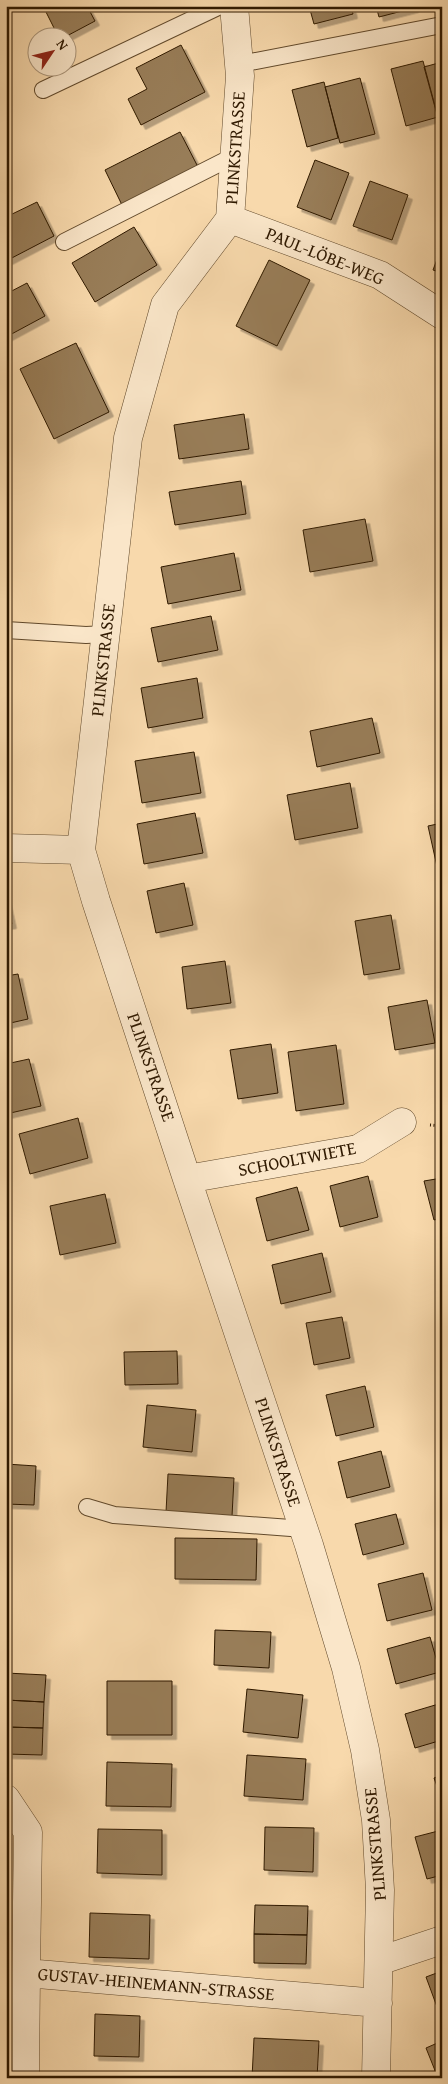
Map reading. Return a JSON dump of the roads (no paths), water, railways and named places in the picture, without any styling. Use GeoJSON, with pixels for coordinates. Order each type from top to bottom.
{"type":"FeatureCollection","features":[{"type":"Feature","properties":{"kind":"street","name":"PLINKSTRASSE"},"geometry":{"type":"LineString","coordinates":[[234,6],[240,64],[230,219],[165,305],[128,438],[81,850],[187,1180],[304,1529],[346,1668],[365,1750],[376,1820],[380,1890],[376,2078]]}},
{"type":"Feature","properties":{"kind":"street","name":"PAUL-LÖBE-WEG"},"geometry":{"type":"LineString","coordinates":[[230,219],[380,275],[442,315]]}},
{"type":"Feature","properties":{"kind":"street"},"geometry":{"type":"LineString","coordinates":[[6,848],[81,850]]}},
{"type":"Feature","properties":{"kind":"street","name":"SCHOOLTWIETE"},"geometry":{"type":"LineString","coordinates":[[187,1180],[358,1150],[402,1122]]}},
{"type":"Feature","properties":{"kind":"street","name":"GUSTAV-HEINEMANN-STRASSE"},"geometry":{"type":"LineString","coordinates":[[6,1799],[28,1832],[26,1973],[378,2003]]}},
{"type":"Feature","properties":{"kind":"street"},"geometry":{"type":"LineString","coordinates":[[379,1961],[442,1940]]}},
{"type":"Feature","properties":{"kind":"street"},"geometry":{"type":"LineString","coordinates":[[25,2078],[26,1973]]}},
{"type":"Feature","properties":{"kind":"lane"},"geometry":{"type":"LineString","coordinates":[[43,90],[220,6]]}},
{"type":"Feature","properties":{"kind":"lane"},"geometry":{"type":"LineString","coordinates":[[240,64],[442,25]]}},
{"type":"Feature","properties":{"kind":"lane"},"geometry":{"type":"LineString","coordinates":[[64,242],[234,156]]}},
{"type":"Feature","properties":{"kind":"lane"},"geometry":{"type":"LineString","coordinates":[[6,630],[106,634]]}},
{"type":"Feature","properties":{"kind":"lane"},"geometry":{"type":"LineString","coordinates":[[87,1507],[114,1515],[304,1529]]}}]}
